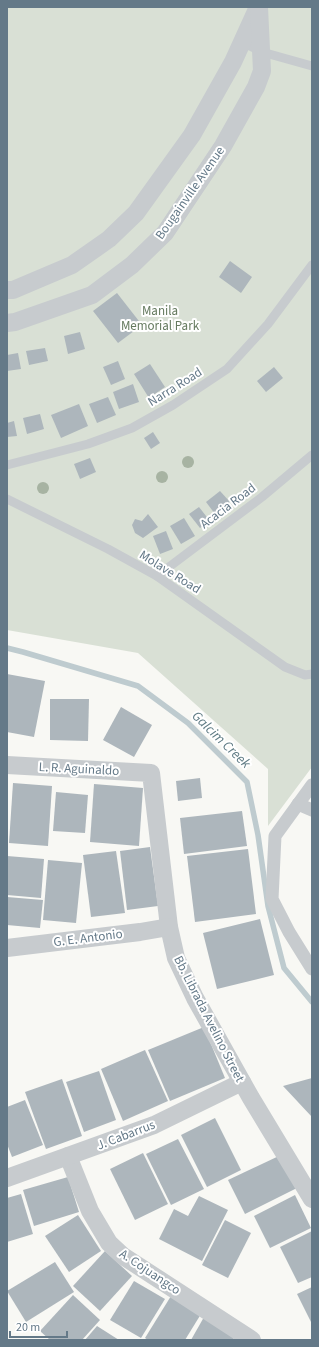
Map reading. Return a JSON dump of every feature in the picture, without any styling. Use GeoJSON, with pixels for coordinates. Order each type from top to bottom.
{"type":"FeatureCollection","features":[{"type":"Feature","properties":{"kind":"street"},"geometry":{"type":"LineString","coordinates":[[7,290],[13,290],[72,265],[109,239],[136,213],[192,135],[233,62],[259,7]]}},
{"type":"Feature","properties":{"kind":"street","name":"Bougainville Avenue"},"geometry":{"type":"LineString","coordinates":[[7,323],[15,322],[92,295],[132,265],[165,233],[223,146],[256,87],[262,71],[259,7]]}},
{"type":"Feature","properties":{"kind":"street","name":"L. R. Aguinaldo"},"geometry":{"type":"LineString","coordinates":[[7,765],[151,773]]}},
{"type":"Feature","properties":{"kind":"street","name":"Bb. Librada Avelino Street"},"geometry":{"type":"LineString","coordinates":[[151,773],[169,927],[176,958],[195,998],[242,1082],[312,1199]]}},
{"type":"Feature","properties":{"kind":"street"},"geometry":{"type":"LineString","coordinates":[[312,785],[275,836],[272,899],[288,932],[312,969]]}},
{"type":"Feature","properties":{"kind":"street"},"geometry":{"type":"LineString","coordinates":[[298,804],[312,810]]}},
{"type":"Feature","properties":{"kind":"street","name":"G. E. Antonio"},"geometry":{"type":"LineString","coordinates":[[7,948],[140,932],[169,927]]}},
{"type":"Feature","properties":{"kind":"street","name":"J. Cabarrus"},"geometry":{"type":"LineString","coordinates":[[7,1178],[154,1125],[242,1082]]}},
{"type":"Feature","properties":{"kind":"street","name":"A. Cojuangco"},"geometry":{"type":"LineString","coordinates":[[68,1156],[90,1211],[109,1244],[123,1256],[252,1340]]}},
{"type":"Feature","properties":{"kind":"lane"},"geometry":{"type":"LineString","coordinates":[[242,42],[262,52],[312,66]]}},
{"type":"Feature","properties":{"kind":"lane","name":"Narra Road"},"geometry":{"type":"LineString","coordinates":[[7,465],[88,444],[132,428],[173,406],[227,369],[268,324],[312,265]]}},
{"type":"Feature","properties":{"kind":"lane","name":"Acacia Road"},"geometry":{"type":"LineString","coordinates":[[157,576],[262,497],[312,455]]}},
{"type":"Feature","properties":{"kind":"lane","name":"Molave Road"},"geometry":{"type":"LineString","coordinates":[[7,499],[108,549],[157,576],[285,667],[305,675],[312,674]]}},
{"type":"Feature","properties":{"kind":"green space","name":"Manila Memorial Park"},"geometry":{"type":"Polygon","coordinates":[[[7,7],[312,7],[312,767],[268,826],[268,769],[138,653],[7,630],[7,7]]]}},
{"type":"Feature","properties":{"kind":"building"},"geometry":{"type":"Polygon","coordinates":[[[230,261],[252,277],[241,293],[219,277],[230,261]]]}},
{"type":"Feature","properties":{"kind":"building"},"geometry":{"type":"Polygon","coordinates":[[[117,293],[142,325],[118,343],[93,311],[117,293]]]}},
{"type":"Feature","properties":{"kind":"building"},"geometry":{"type":"Polygon","coordinates":[[[80,332],[85,349],[68,354],[64,336],[80,332]]]}},
{"type":"Feature","properties":{"kind":"building"},"geometry":{"type":"Polygon","coordinates":[[[45,348],[48,361],[29,365],[26,351],[45,348]]]}},
{"type":"Feature","properties":{"kind":"building"},"geometry":{"type":"Polygon","coordinates":[[[18,353],[21,369],[7,371],[7,355],[18,353]]]}},
{"type":"Feature","properties":{"kind":"building"},"geometry":{"type":"Polygon","coordinates":[[[118,361],[125,379],[111,385],[103,367],[118,361]]]}},
{"type":"Feature","properties":{"kind":"building"},"geometry":{"type":"Polygon","coordinates":[[[150,364],[165,387],[149,398],[134,374],[150,364]]]}},
{"type":"Feature","properties":{"kind":"building"},"geometry":{"type":"Polygon","coordinates":[[[274,367],[283,378],[266,392],[257,381],[274,367]]]}},
{"type":"Feature","properties":{"kind":"building"},"geometry":{"type":"Polygon","coordinates":[[[133,384],[139,402],[119,409],[113,392],[133,384]]]}},
{"type":"Feature","properties":{"kind":"building"},"geometry":{"type":"Polygon","coordinates":[[[108,397],[116,415],[97,423],[89,404],[108,397]]]}},
{"type":"Feature","properties":{"kind":"building"},"geometry":{"type":"Polygon","coordinates":[[[79,404],[88,426],[61,438],[51,415],[79,404]]]}},
{"type":"Feature","properties":{"kind":"building"},"geometry":{"type":"Polygon","coordinates":[[[40,414],[44,429],[27,434],[23,418],[40,414]]]}},
{"type":"Feature","properties":{"kind":"building"},"geometry":{"type":"Polygon","coordinates":[[[14,421],[17,436],[7,437],[7,423],[14,421]]]}},
{"type":"Feature","properties":{"kind":"building"},"geometry":{"type":"Polygon","coordinates":[[[153,432],[160,443],[151,449],[144,438],[153,432]]]}},
{"type":"Feature","properties":{"kind":"building"},"geometry":{"type":"Polygon","coordinates":[[[90,458],[96,472],[80,479],[74,464],[90,458]]]}},
{"type":"Feature","properties":{"kind":"building"},"geometry":{"type":"Polygon","coordinates":[[[220,491],[230,502],[215,514],[206,502],[220,491]]]}},
{"type":"Feature","properties":{"kind":"building"},"geometry":{"type":"Polygon","coordinates":[[[199,507],[210,521],[200,528],[189,514],[199,507]]]}},
{"type":"Feature","properties":{"kind":"building"},"geometry":{"type":"Polygon","coordinates":[[[148,514],[158,527],[143,538],[135,533],[132,525],[135,519],[142,521],[148,514]]]}},
{"type":"Feature","properties":{"kind":"building"},"geometry":{"type":"Polygon","coordinates":[[[184,518],[195,536],[181,544],[170,526],[184,518]]]}},
{"type":"Feature","properties":{"kind":"building"},"geometry":{"type":"Polygon","coordinates":[[[166,531],[173,549],[160,554],[153,536],[166,531]]]}},
{"type":"Feature","properties":{"kind":"building"},"geometry":{"type":"Polygon","coordinates":[[[7,674],[45,681],[34,737],[7,732],[7,674]]]}},
{"type":"Feature","properties":{"kind":"building"},"geometry":{"type":"Polygon","coordinates":[[[50,699],[89,699],[88,741],[50,740],[50,699]]]}},
{"type":"Feature","properties":{"kind":"building"},"geometry":{"type":"Polygon","coordinates":[[[121,707],[152,725],[134,757],[103,740],[121,707]]]}},
{"type":"Feature","properties":{"kind":"building"},"geometry":{"type":"Polygon","coordinates":[[[200,778],[202,798],[178,801],[176,781],[200,778]]]}},
{"type":"Feature","properties":{"kind":"building"},"geometry":{"type":"Polygon","coordinates":[[[13,783],[52,786],[48,846],[9,843],[13,783]]]}},
{"type":"Feature","properties":{"kind":"building"},"geometry":{"type":"Polygon","coordinates":[[[94,784],[143,788],[139,846],[90,842],[94,784]]]}},
{"type":"Feature","properties":{"kind":"building"},"geometry":{"type":"Polygon","coordinates":[[[56,792],[88,795],[85,833],[53,831],[56,792]]]}},
{"type":"Feature","properties":{"kind":"building"},"geometry":{"type":"Polygon","coordinates":[[[242,811],[247,846],[184,854],[180,818],[242,811]]]}},
{"type":"Feature","properties":{"kind":"building"},"geometry":{"type":"Polygon","coordinates":[[[150,847],[158,906],[127,910],[120,851],[150,847]]]}},
{"type":"Feature","properties":{"kind":"building"},"geometry":{"type":"Polygon","coordinates":[[[248,849],[256,914],[195,922],[187,856],[248,849]]]}},
{"type":"Feature","properties":{"kind":"building"},"geometry":{"type":"Polygon","coordinates":[[[116,851],[125,913],[91,917],[83,855],[116,851]]]}},
{"type":"Feature","properties":{"kind":"building"},"geometry":{"type":"Polygon","coordinates":[[[7,856],[44,859],[41,898],[7,895],[7,856]]]}},
{"type":"Feature","properties":{"kind":"building"},"geometry":{"type":"Polygon","coordinates":[[[48,860],[82,863],[76,923],[43,920],[48,860]]]}},
{"type":"Feature","properties":{"kind":"building"},"geometry":{"type":"Polygon","coordinates":[[[7,897],[43,900],[40,928],[7,925],[7,897]]]}},
{"type":"Feature","properties":{"kind":"building"},"geometry":{"type":"Polygon","coordinates":[[[260,919],[274,975],[217,989],[203,933],[260,919]]]}},
{"type":"Feature","properties":{"kind":"building"},"geometry":{"type":"Polygon","coordinates":[[[204,1027],[225,1078],[170,1101],[148,1050],[204,1027]]]}},
{"type":"Feature","properties":{"kind":"building"},"geometry":{"type":"Polygon","coordinates":[[[145,1050],[168,1101],[123,1121],[101,1069],[145,1050]]]}},
{"type":"Feature","properties":{"kind":"building"},"geometry":{"type":"Polygon","coordinates":[[[99,1071],[116,1120],[84,1132],[66,1082],[99,1071]]]}},
{"type":"Feature","properties":{"kind":"building"},"geometry":{"type":"Polygon","coordinates":[[[312,1078],[312,1117],[283,1086],[312,1078]]]}},
{"type":"Feature","properties":{"kind":"building"},"geometry":{"type":"Polygon","coordinates":[[[62,1079],[82,1136],[46,1149],[25,1092],[62,1079]]]}},
{"type":"Feature","properties":{"kind":"building"},"geometry":{"type":"Polygon","coordinates":[[[25,1100],[43,1145],[12,1157],[7,1144],[7,1107],[25,1100]]]}},
{"type":"Feature","properties":{"kind":"building"},"geometry":{"type":"Polygon","coordinates":[[[215,1118],[241,1170],[207,1187],[181,1135],[215,1118]]]}},
{"type":"Feature","properties":{"kind":"building"},"geometry":{"type":"Polygon","coordinates":[[[178,1139],[204,1189],[171,1205],[146,1154],[178,1139]]]}},
{"type":"Feature","properties":{"kind":"building"},"geometry":{"type":"Polygon","coordinates":[[[143,1153],[168,1204],[135,1220],[110,1169],[143,1153]]]}},
{"type":"Feature","properties":{"kind":"building"},"geometry":{"type":"Polygon","coordinates":[[[281,1155],[297,1188],[245,1214],[228,1180],[281,1155]]]}},
{"type":"Feature","properties":{"kind":"building"},"geometry":{"type":"Polygon","coordinates":[[[68,1177],[79,1212],[34,1226],[23,1190],[68,1177]]]}},
{"type":"Feature","properties":{"kind":"building"},"geometry":{"type":"Polygon","coordinates":[[[21,1194],[33,1234],[7,1242],[7,1198],[21,1194]]]}},
{"type":"Feature","properties":{"kind":"building"},"geometry":{"type":"Polygon","coordinates":[[[295,1195],[311,1228],[270,1248],[254,1216],[295,1195]]]}},
{"type":"Feature","properties":{"kind":"building"},"geometry":{"type":"Polygon","coordinates":[[[199,1196],[228,1210],[202,1261],[159,1239],[174,1209],[188,1216],[199,1196]]]}},
{"type":"Feature","properties":{"kind":"building"},"geometry":{"type":"Polygon","coordinates":[[[78,1215],[101,1251],[69,1272],[45,1236],[78,1215]]]}},
{"type":"Feature","properties":{"kind":"building"},"geometry":{"type":"Polygon","coordinates":[[[225,1220],[251,1233],[228,1278],[202,1265],[225,1220]]]}},
{"type":"Feature","properties":{"kind":"building"},"geometry":{"type":"Polygon","coordinates":[[[312,1231],[312,1277],[298,1283],[280,1247],[312,1231]]]}},
{"type":"Feature","properties":{"kind":"building"},"geometry":{"type":"Polygon","coordinates":[[[105,1251],[132,1276],[100,1311],[73,1286],[105,1251]]]}},
{"type":"Feature","properties":{"kind":"building"},"geometry":{"type":"Polygon","coordinates":[[[55,1262],[74,1292],[26,1322],[7,1291],[55,1262]]]}},
{"type":"Feature","properties":{"kind":"building"},"geometry":{"type":"Polygon","coordinates":[[[134,1281],[165,1299],[141,1338],[110,1320],[134,1281]]]}},
{"type":"Feature","properties":{"kind":"building"},"geometry":{"type":"Polygon","coordinates":[[[312,1287],[312,1324],[297,1294],[312,1287]]]}},
{"type":"Feature","properties":{"kind":"building"},"geometry":{"type":"Polygon","coordinates":[[[73,1295],[100,1320],[82,1340],[50,1340],[40,1331],[73,1295]]]}},
{"type":"Feature","properties":{"kind":"building"},"geometry":{"type":"Polygon","coordinates":[[[171,1296],[201,1314],[185,1340],[148,1340],[145,1338],[171,1296]]]}},
{"type":"Feature","properties":{"kind":"building"},"geometry":{"type":"Polygon","coordinates":[[[204,1317],[235,1335],[233,1340],[191,1340],[204,1317]]]}},
{"type":"Feature","properties":{"kind":"building"},"geometry":{"type":"Polygon","coordinates":[[[97,1326],[119,1340],[85,1340],[97,1326]]]}},
{"type":"Feature","properties":{"kind":"waterway","name":"Galcim Creek"},"geometry":{"type":"LineString","coordinates":[[7,648],[138,686],[188,723],[247,782],[258,835],[268,906],[284,968],[312,1002]]}}]}
